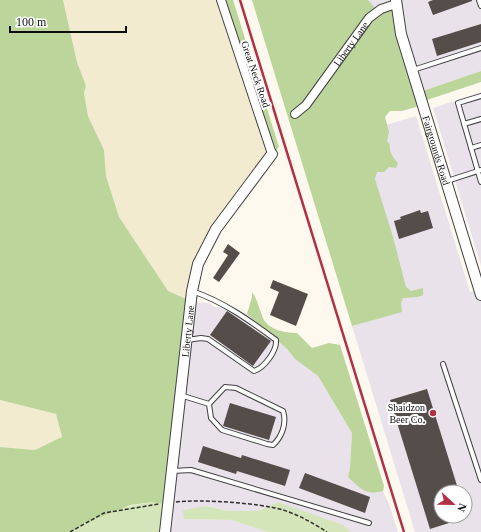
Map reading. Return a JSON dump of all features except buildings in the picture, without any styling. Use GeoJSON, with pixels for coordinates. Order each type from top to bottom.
{"type":"FeatureCollection","features":[{"type":"Feature","properties":{"kind":"street","name":"Great Neck Road"},"geometry":{"type":"LineString","coordinates":[[221,0],[272,154]]}},
{"type":"Feature","properties":{"kind":"street","name":"Liberty Lane"},"geometry":{"type":"LineString","coordinates":[[295,114],[306,105],[368,18],[381,9],[396,2]]}},
{"type":"Feature","properties":{"kind":"street","name":"Fairgrounds Road"},"geometry":{"type":"LineString","coordinates":[[396,2],[401,34],[481,295]]}},
{"type":"Feature","properties":{"kind":"street","name":"Liberty Lane"},"geometry":{"type":"LineString","coordinates":[[165,532],[192,291],[198,264],[216,229],[272,154]]}},
{"type":"Feature","properties":{"kind":"lane"},"geometry":{"type":"LineString","coordinates":[[480,0],[481,6]]}},
{"type":"Feature","properties":{"kind":"lane"},"geometry":{"type":"LineString","coordinates":[[412,70],[481,48]]}},
{"type":"Feature","properties":{"kind":"lane"},"geometry":{"type":"LineString","coordinates":[[481,96],[458,103],[481,182]]}},
{"type":"Feature","properties":{"kind":"lane"},"geometry":{"type":"LineString","coordinates":[[464,124],[481,119]]}},
{"type":"Feature","properties":{"kind":"lane"},"geometry":{"type":"LineString","coordinates":[[471,148],[481,145]]}},
{"type":"Feature","properties":{"kind":"lane"},"geometry":{"type":"LineString","coordinates":[[446,182],[479,171]]}},
{"type":"Feature","properties":{"kind":"lane"},"geometry":{"type":"LineString","coordinates":[[186,341],[202,338],[208,339],[254,371],[259,370],[276,346],[276,340],[237,311],[210,297],[192,291]]}},
{"type":"Feature","properties":{"kind":"lane"},"geometry":{"type":"LineString","coordinates":[[443,364],[481,480]]}},
{"type":"Feature","properties":{"kind":"lane"},"geometry":{"type":"LineString","coordinates":[[225,387],[236,388],[283,411],[286,418],[279,439],[273,445],[267,444],[222,430],[212,418],[209,404],[225,387]]}},
{"type":"Feature","properties":{"kind":"lane"},"geometry":{"type":"LineString","coordinates":[[180,395],[209,404]]}},
{"type":"Feature","properties":{"kind":"lane"},"geometry":{"type":"LineString","coordinates":[[172,472],[191,470],[369,523]]}},
{"type":"Feature","properties":{"kind":"path"},"geometry":{"type":"LineString","coordinates":[[70,532],[104,513],[188,500],[255,505],[282,510],[307,520],[327,532]]}},
{"type":"Feature","properties":{"kind":"shaded area"},"geometry":{"type":"Polygon","coordinates":[[[63,0],[221,0],[276,151],[275,163],[265,164],[214,233],[188,300],[168,292],[119,217],[106,176],[104,150],[88,116],[84,93],[86,86],[77,62],[63,0]]]}},
{"type":"Feature","properties":{"kind":"shaded area"},"geometry":{"type":"Polygon","coordinates":[[[368,0],[481,0],[481,71],[420,92],[377,11],[368,0]]]}},
{"type":"Feature","properties":{"kind":"shaded area"},"geometry":{"type":"Polygon","coordinates":[[[481,92],[481,266],[433,108],[481,92]]]}},
{"type":"Feature","properties":{"kind":"shaded area"},"geometry":{"type":"Polygon","coordinates":[[[416,116],[470,292],[479,289],[481,294],[481,532],[415,532],[352,326],[355,326],[359,133],[416,116]]]}},
{"type":"Feature","properties":{"kind":"shaded area"},"geometry":{"type":"Polygon","coordinates":[[[192,302],[209,303],[215,307],[226,307],[247,314],[287,349],[295,359],[318,376],[352,433],[350,468],[376,493],[383,491],[398,532],[351,532],[278,502],[258,511],[228,511],[206,506],[184,519],[232,520],[267,532],[165,532],[192,302]]]}},
{"type":"Feature","properties":{"kind":"shaded area"},"geometry":{"type":"Polygon","coordinates":[[[0,400],[56,414],[62,438],[35,450],[0,447],[0,400]]]}},
{"type":"Feature","properties":{"kind":"green space"},"geometry":{"type":"Polygon","coordinates":[[[0,0],[63,0],[77,62],[86,86],[84,93],[88,116],[104,150],[106,176],[119,217],[168,291],[188,300],[168,505],[152,502],[131,505],[85,523],[71,532],[0,532],[0,447],[35,450],[62,437],[56,414],[0,400],[0,0]]]}},
{"type":"Feature","properties":{"kind":"green space"},"geometry":{"type":"Polygon","coordinates":[[[221,0],[233,0],[279,147],[276,151],[271,149],[221,0]]]}},
{"type":"Feature","properties":{"kind":"green space"},"geometry":{"type":"Polygon","coordinates":[[[252,0],[368,0],[377,10],[393,5],[420,92],[481,71],[481,82],[424,101],[423,105],[402,111],[390,111],[385,117],[389,132],[387,141],[390,145],[392,154],[398,163],[396,168],[389,167],[384,172],[377,172],[375,179],[393,237],[406,287],[411,291],[423,288],[423,295],[418,297],[403,298],[401,303],[402,312],[352,326],[252,0]]]}},
{"type":"Feature","properties":{"kind":"green space"},"geometry":{"type":"Polygon","coordinates":[[[252,292],[265,322],[273,328],[297,333],[312,348],[329,343],[340,345],[384,486],[383,491],[367,492],[348,477],[352,433],[318,376],[295,359],[287,349],[247,314],[252,292]]]}},
{"type":"Feature","properties":{"kind":"green space"},"geometry":{"type":"Polygon","coordinates":[[[152,502],[168,505],[165,532],[71,532],[80,526],[110,512],[130,506],[152,502]]]}},
{"type":"Feature","properties":{"kind":"green space"},"geometry":{"type":"Polygon","coordinates":[[[278,502],[343,525],[351,532],[267,532],[232,520],[184,519],[183,510],[206,506],[228,511],[258,511],[278,502]]]}},
{"type":"Feature","properties":{"kind":"railway"},"geometry":{"type":"LineString","coordinates":[[240,0],[404,532]]}},
{"type":"Feature","properties":{"kind":"place","name":"Shaidzon Beer Co."},"geometry":{"type":"Point","coordinates":[433,413]}}]}
